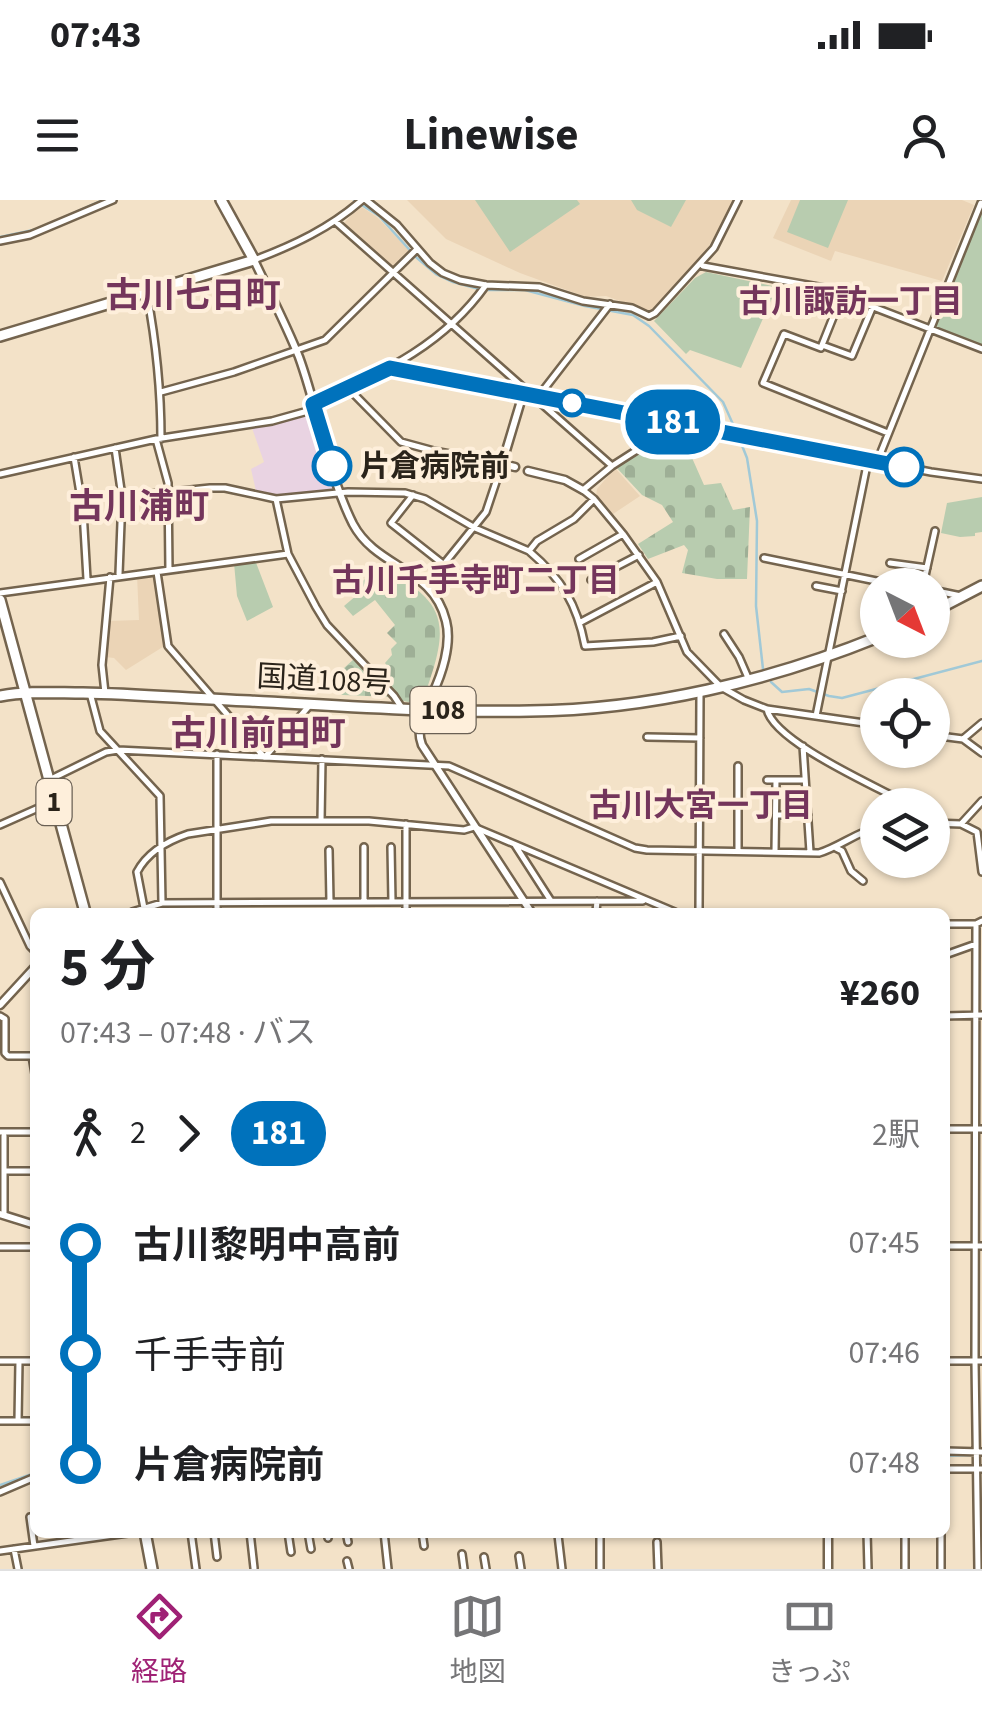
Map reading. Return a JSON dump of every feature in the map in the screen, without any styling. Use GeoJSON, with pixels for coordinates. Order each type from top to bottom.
{"type":"FeatureCollection","features":[{"type":"Feature","properties":{"kind":"main road"},"geometry":{"type":"LineString","coordinates":[[0,336],[254,260],[221,200]]}},
{"type":"Feature","properties":{"kind":"main road"},"geometry":{"type":"LineString","coordinates":[[950,603],[982,586]]}},
{"type":"Feature","properties":{"kind":"main road","name":"1"},"geometry":{"type":"LineString","coordinates":[[0,597],[84,908]]}},
{"type":"Feature","properties":{"kind":"main road","name":"国道108号"},"geometry":{"type":"LineString","coordinates":[[0,696],[24,692],[90,693],[424,710],[534,711],[613,705],[721,686],[829,657],[860,644]]}},
{"type":"Feature","properties":{"kind":"main road"},"geometry":{"type":"LineString","coordinates":[[145,1538],[152,1569]]}},
{"type":"Feature","properties":{"kind":"street"},"geometry":{"type":"LineString","coordinates":[[0,241],[30,236],[113,200]]}},
{"type":"Feature","properties":{"kind":"street"},"geometry":{"type":"LineString","coordinates":[[528,908],[418,735],[444,660],[448,630],[442,609],[427,584],[373,550],[362,538],[340,494],[296,350],[254,260],[336,222],[362,201],[397,225],[414,252],[460,280],[484,288],[538,288],[608,307],[632,308],[649,316],[714,248],[738,200]]}},
{"type":"Feature","properties":{"kind":"street"},"geometry":{"type":"LineString","coordinates":[[877,462],[980,202]]}},
{"type":"Feature","properties":{"kind":"street"},"geometry":{"type":"LineString","coordinates":[[336,222],[612,466]]}},
{"type":"Feature","properties":{"kind":"street"},"geometry":{"type":"LineString","coordinates":[[161,392],[325,340],[414,252]]}},
{"type":"Feature","properties":{"kind":"street"},"geometry":{"type":"LineString","coordinates":[[703,266],[824,288],[982,349]]}},
{"type":"Feature","properties":{"kind":"street"},"geometry":{"type":"LineString","coordinates":[[0,474],[159,439],[272,421],[314,407],[390,368],[437,338],[484,288]]}},
{"type":"Feature","properties":{"kind":"street"},"geometry":{"type":"LineString","coordinates":[[146,290],[161,392],[159,439],[169,492],[169,571]]}},
{"type":"Feature","properties":{"kind":"street"},"geometry":{"type":"LineString","coordinates":[[842,294],[821,348],[784,334],[763,383],[888,434]]}},
{"type":"Feature","properties":{"kind":"street"},"geometry":{"type":"LineString","coordinates":[[822,345],[852,356],[873,306]]}},
{"type":"Feature","properties":{"kind":"street"},"geometry":{"type":"LineString","coordinates":[[536,396],[608,307]]}},
{"type":"Feature","properties":{"kind":"street"},"geometry":{"type":"LineString","coordinates":[[390,368],[982,479]]}},
{"type":"Feature","properties":{"kind":"street"},"geometry":{"type":"LineString","coordinates":[[348,388],[401,442],[515,468]]}},
{"type":"Feature","properties":{"kind":"street"},"geometry":{"type":"LineString","coordinates":[[427,584],[486,512],[522,394]]}},
{"type":"Feature","properties":{"kind":"street"},"geometry":{"type":"LineString","coordinates":[[584,490],[612,466],[679,423]]}},
{"type":"Feature","properties":{"kind":"street"},"geometry":{"type":"LineString","coordinates":[[116,448],[122,497],[119,576]]}},
{"type":"Feature","properties":{"kind":"street"},"geometry":{"type":"LineString","coordinates":[[74,458],[83,511],[87,580]]}},
{"type":"Feature","properties":{"kind":"street"},"geometry":{"type":"LineString","coordinates":[[816,716],[868,460]]}},
{"type":"Feature","properties":{"kind":"street"},"geometry":{"type":"LineString","coordinates":[[528,471],[565,480],[594,499],[657,582],[687,652],[721,686],[768,709],[860,722]]}},
{"type":"Feature","properties":{"kind":"street"},"geometry":{"type":"LineString","coordinates":[[122,497],[225,488],[276,499],[348,492],[405,493],[425,499],[476,528],[529,551],[567,591],[585,646],[653,642],[681,636]]}},
{"type":"Feature","properties":{"kind":"street"},"geometry":{"type":"LineString","coordinates":[[413,495],[390,523],[444,564]]}},
{"type":"Feature","properties":{"kind":"street"},"geometry":{"type":"LineString","coordinates":[[276,499],[288,554],[327,626],[402,708]]}},
{"type":"Feature","properties":{"kind":"street"},"geometry":{"type":"LineString","coordinates":[[529,551],[537,541],[574,519],[594,499]]}},
{"type":"Feature","properties":{"kind":"street"},"geometry":{"type":"LineString","coordinates":[[890,563],[927,568],[935,531]]}},
{"type":"Feature","properties":{"kind":"street"},"geometry":{"type":"LineString","coordinates":[[579,559],[623,534]]}},
{"type":"Feature","properties":{"kind":"street"},"geometry":{"type":"LineString","coordinates":[[0,597],[87,580],[288,554]]}},
{"type":"Feature","properties":{"kind":"street"},"geometry":{"type":"LineString","coordinates":[[591,580],[639,556]]}},
{"type":"Feature","properties":{"kind":"street"},"geometry":{"type":"LineString","coordinates":[[764,558],[860,578]]}},
{"type":"Feature","properties":{"kind":"street"},"geometry":{"type":"LineString","coordinates":[[156,572],[168,646],[264,757]]}},
{"type":"Feature","properties":{"kind":"street"},"geometry":{"type":"LineString","coordinates":[[105,694],[102,664],[110,577]]}},
{"type":"Feature","properties":{"kind":"street"},"geometry":{"type":"LineString","coordinates":[[580,622],[657,582]]}},
{"type":"Feature","properties":{"kind":"street"},"geometry":{"type":"LineString","coordinates":[[816,586],[842,592]]}},
{"type":"Feature","properties":{"kind":"street"},"geometry":{"type":"LineString","coordinates":[[950,593],[964,596]]}},
{"type":"Feature","properties":{"kind":"street"},"geometry":{"type":"LineString","coordinates":[[724,634],[749,680]]}},
{"type":"Feature","properties":{"kind":"street"},"geometry":{"type":"LineString","coordinates":[[698,908],[700,690]]}},
{"type":"Feature","properties":{"kind":"street"},"geometry":{"type":"LineString","coordinates":[[90,693],[100,731],[160,796],[162,903]]}},
{"type":"Feature","properties":{"kind":"street"},"geometry":{"type":"LineString","coordinates":[[264,757],[311,704]]}},
{"type":"Feature","properties":{"kind":"street"},"geometry":{"type":"LineString","coordinates":[[768,709],[769,719],[789,737],[875,788]]}},
{"type":"Feature","properties":{"kind":"street"},"geometry":{"type":"LineString","coordinates":[[963,739],[982,723]]}},
{"type":"Feature","properties":{"kind":"street"},"geometry":{"type":"LineString","coordinates":[[648,737],[700,738]]}},
{"type":"Feature","properties":{"kind":"street"},"geometry":{"type":"LineString","coordinates":[[950,737],[963,739],[982,753]]}},
{"type":"Feature","properties":{"kind":"street"},"geometry":{"type":"LineString","coordinates":[[804,746],[810,852]]}},
{"type":"Feature","properties":{"kind":"street"},"geometry":{"type":"LineString","coordinates":[[48,780],[118,750],[436,765],[450,766],[647,850],[818,853],[860,834]]}},
{"type":"Feature","properties":{"kind":"street"},"geometry":{"type":"LineString","coordinates":[[217,908],[218,754]]}},
{"type":"Feature","properties":{"kind":"street"},"geometry":{"type":"LineString","coordinates":[[321,821],[322,760]]}},
{"type":"Feature","properties":{"kind":"street"},"geometry":{"type":"LineString","coordinates":[[738,766],[738,851]]}},
{"type":"Feature","properties":{"kind":"street"},"geometry":{"type":"LineString","coordinates":[[775,852],[772,780],[806,780]]}},
{"type":"Feature","properties":{"kind":"street"},"geometry":{"type":"LineString","coordinates":[[961,824],[982,801]]}},
{"type":"Feature","properties":{"kind":"street"},"geometry":{"type":"LineString","coordinates":[[1,821],[54,802]]}},
{"type":"Feature","properties":{"kind":"street"},"geometry":{"type":"LineString","coordinates":[[775,814],[808,815]]}},
{"type":"Feature","properties":{"kind":"street"},"geometry":{"type":"LineString","coordinates":[[646,901],[162,903],[144,908],[137,872],[145,859],[175,838],[242,824],[321,821],[464,830],[474,827],[664,908]]}},
{"type":"Feature","properties":{"kind":"street"},"geometry":{"type":"LineString","coordinates":[[406,824],[406,908]]}},
{"type":"Feature","properties":{"kind":"street"},"geometry":{"type":"LineString","coordinates":[[950,824],[980,832],[982,872]]}},
{"type":"Feature","properties":{"kind":"street"},"geometry":{"type":"LineString","coordinates":[[515,844],[551,901]]}},
{"type":"Feature","properties":{"kind":"street"},"geometry":{"type":"LineString","coordinates":[[391,847],[392,902]]}},
{"type":"Feature","properties":{"kind":"street"},"geometry":{"type":"LineString","coordinates":[[364,848],[364,902]]}},
{"type":"Feature","properties":{"kind":"street"},"geometry":{"type":"LineString","coordinates":[[836,848],[842,851],[859,880]]}},
{"type":"Feature","properties":{"kind":"street"},"geometry":{"type":"LineString","coordinates":[[329,850],[330,902]]}},
{"type":"Feature","properties":{"kind":"street"},"geometry":{"type":"LineString","coordinates":[[0,882],[30,946]]}},
{"type":"Feature","properties":{"kind":"street"},"geometry":{"type":"LineString","coordinates":[[596,901],[596,908]]}},
{"type":"Feature","properties":{"kind":"street"},"geometry":{"type":"LineString","coordinates":[[255,902],[255,908]]}},
{"type":"Feature","properties":{"kind":"street"},"geometry":{"type":"LineString","coordinates":[[289,902],[289,908]]}},
{"type":"Feature","properties":{"kind":"street"},"geometry":{"type":"LineString","coordinates":[[350,902],[350,908]]}},
{"type":"Feature","properties":{"kind":"street"},"geometry":{"type":"LineString","coordinates":[[950,924],[979,922],[978,1569]]}},
{"type":"Feature","properties":{"kind":"street"},"geometry":{"type":"LineString","coordinates":[[950,953],[976,944]]}},
{"type":"Feature","properties":{"kind":"street"},"geometry":{"type":"LineString","coordinates":[[1,1001],[30,972]]}},
{"type":"Feature","properties":{"kind":"street"},"geometry":{"type":"LineString","coordinates":[[0,1016],[6,1019],[5,1053],[30,1056]]}},
{"type":"Feature","properties":{"kind":"street"},"geometry":{"type":"LineString","coordinates":[[950,1016],[979,1016]]}},
{"type":"Feature","properties":{"kind":"street"},"geometry":{"type":"LineString","coordinates":[[950,1129],[979,1129]]}},
{"type":"Feature","properties":{"kind":"street"},"geometry":{"type":"LineString","coordinates":[[30,1132],[2,1134],[2,1214],[30,1223]]}},
{"type":"Feature","properties":{"kind":"street"},"geometry":{"type":"LineString","coordinates":[[4,1171],[30,1171]]}},
{"type":"Feature","properties":{"kind":"street"},"geometry":{"type":"LineString","coordinates":[[0,1247],[30,1246]]}},
{"type":"Feature","properties":{"kind":"street"},"geometry":{"type":"LineString","coordinates":[[950,1246],[979,1246]]}},
{"type":"Feature","properties":{"kind":"street"},"geometry":{"type":"LineString","coordinates":[[950,1361],[978,1360]]}},
{"type":"Feature","properties":{"kind":"street"},"geometry":{"type":"LineString","coordinates":[[0,1361],[30,1361]]}},
{"type":"Feature","properties":{"kind":"street"},"geometry":{"type":"LineString","coordinates":[[18,1421],[19,1361]]}},
{"type":"Feature","properties":{"kind":"street"},"geometry":{"type":"LineString","coordinates":[[0,1421],[30,1421]]}},
{"type":"Feature","properties":{"kind":"street"},"geometry":{"type":"LineString","coordinates":[[950,1452],[979,1452]]}},
{"type":"Feature","properties":{"kind":"street"},"geometry":{"type":"LineString","coordinates":[[950,1469],[979,1469]]}},
{"type":"Feature","properties":{"kind":"street"},"geometry":{"type":"LineString","coordinates":[[0,1492],[30,1479]]}},
{"type":"Feature","properties":{"kind":"street"},"geometry":{"type":"LineString","coordinates":[[33,1538],[34,1546]]}},
{"type":"Feature","properties":{"kind":"street"},"geometry":{"type":"LineString","coordinates":[[0,1551],[92,1538]]}},
{"type":"Feature","properties":{"kind":"street"},"geometry":{"type":"LineString","coordinates":[[192,1538],[196,1569]]}},
{"type":"Feature","properties":{"kind":"street"},"geometry":{"type":"LineString","coordinates":[[215,1538],[217,1557]]}},
{"type":"Feature","properties":{"kind":"street"},"geometry":{"type":"LineString","coordinates":[[251,1538],[254,1568]]}},
{"type":"Feature","properties":{"kind":"street"},"geometry":{"type":"LineString","coordinates":[[289,1538],[291,1552]]}},
{"type":"Feature","properties":{"kind":"street"},"geometry":{"type":"LineString","coordinates":[[309,1538],[311,1549]]}},
{"type":"Feature","properties":{"kind":"street"},"geometry":{"type":"LineString","coordinates":[[347,1538],[348,1542]]}},
{"type":"Feature","properties":{"kind":"street"},"geometry":{"type":"LineString","coordinates":[[385,1538],[388,1569]]}},
{"type":"Feature","properties":{"kind":"street"},"geometry":{"type":"LineString","coordinates":[[423,1538],[424,1546]]}},
{"type":"Feature","properties":{"kind":"street"},"geometry":{"type":"LineString","coordinates":[[558,1538],[562,1569]]}},
{"type":"Feature","properties":{"kind":"street"},"geometry":{"type":"LineString","coordinates":[[600,1538],[600,1569]]}},
{"type":"Feature","properties":{"kind":"street"},"geometry":{"type":"LineString","coordinates":[[828,1538],[828,1569]]}},
{"type":"Feature","properties":{"kind":"street"},"geometry":{"type":"LineString","coordinates":[[867,1538],[868,1569]]}},
{"type":"Feature","properties":{"kind":"street"},"geometry":{"type":"LineString","coordinates":[[904,1538],[905,1569]]}},
{"type":"Feature","properties":{"kind":"street"},"geometry":{"type":"LineString","coordinates":[[941,1538],[941,1569]]}},
{"type":"Feature","properties":{"kind":"street"},"geometry":{"type":"LineString","coordinates":[[658,1542],[658,1569]]}},
{"type":"Feature","properties":{"kind":"street"},"geometry":{"type":"LineString","coordinates":[[14,1549],[18,1569]]}},
{"type":"Feature","properties":{"kind":"street"},"geometry":{"type":"LineString","coordinates":[[462,1554],[464,1569]]}},
{"type":"Feature","properties":{"kind":"street"},"geometry":{"type":"LineString","coordinates":[[519,1556],[521,1569]]}},
{"type":"Feature","properties":{"kind":"street"},"geometry":{"type":"LineString","coordinates":[[484,1557],[486,1569]]}},
{"type":"Feature","properties":{"kind":"street"},"geometry":{"type":"LineString","coordinates":[[348,1560],[349,1569]]}},
{"type":"Feature","properties":{"kind":"shaded area"},"geometry":{"type":"Polygon","coordinates":[[[407,200],[734,200],[703,257],[647,311],[606,296],[586,297],[520,273],[446,239],[407,200]]]}},
{"type":"Feature","properties":{"kind":"shaded area"},"geometry":{"type":"Polygon","coordinates":[[[791,200],[962,200],[974,205],[942,281],[835,251],[831,261],[773,238],[791,200]]]}},
{"type":"Feature","properties":{"kind":"shaded area"},"geometry":{"type":"Polygon","coordinates":[[[360,206],[377,217],[409,250],[393,268],[344,223],[360,206]]]}},
{"type":"Feature","properties":{"kind":"shaded area"},"geometry":{"type":"Polygon","coordinates":[[[309,414],[333,491],[275,496],[256,491],[251,469],[264,462],[252,428],[309,414]]]}},
{"type":"Feature","properties":{"kind":"shaded area"},"geometry":{"type":"Polygon","coordinates":[[[615,468],[640,496],[613,514],[596,496],[597,489],[615,468]]]}},
{"type":"Feature","properties":{"kind":"shaded area"},"geometry":{"type":"Polygon","coordinates":[[[155,574],[166,645],[126,670],[114,658],[105,657],[108,621],[139,620],[137,575],[155,574]]]}},
{"type":"Feature","properties":{"kind":"green space"},"geometry":{"type":"Polygon","coordinates":[[[475,200],[577,200],[580,204],[510,252],[475,200]]]}},
{"type":"Feature","properties":{"kind":"green space"},"geometry":{"type":"Polygon","coordinates":[[[631,200],[686,200],[671,227],[637,210],[631,200]]]}},
{"type":"Feature","properties":{"kind":"green space"},"geometry":{"type":"Polygon","coordinates":[[[800,200],[848,200],[828,248],[787,232],[800,200]]]}},
{"type":"Feature","properties":{"kind":"green space"},"geometry":{"type":"Polygon","coordinates":[[[982,210],[982,345],[935,326],[982,210]]]}},
{"type":"Feature","properties":{"kind":"green space"},"geometry":{"type":"Polygon","coordinates":[[[706,272],[777,287],[741,368],[690,350],[686,354],[654,321],[695,278],[706,272]]]}},
{"type":"Feature","properties":{"kind":"green space"},"geometry":{"type":"Polygon","coordinates":[[[674,433],[685,442],[704,485],[721,483],[733,510],[750,507],[747,579],[682,573],[688,550],[684,545],[648,559],[638,544],[673,522],[662,505],[642,495],[615,466],[674,433]]]}},
{"type":"Feature","properties":{"kind":"green space"},"geometry":{"type":"Polygon","coordinates":[[[982,497],[982,532],[960,537],[941,533],[947,503],[982,497]]]}},
{"type":"Feature","properties":{"kind":"green space"},"geometry":{"type":"Polygon","coordinates":[[[255,560],[273,607],[247,621],[237,596],[234,563],[255,560]]]}},
{"type":"Feature","properties":{"kind":"green space"},"geometry":{"type":"Polygon","coordinates":[[[381,566],[424,596],[438,618],[440,632],[433,670],[424,693],[414,703],[403,701],[380,678],[390,670],[385,663],[397,643],[387,633],[395,625],[375,600],[353,616],[344,606],[357,595],[353,589],[381,566]]]}},
{"type":"Feature","properties":{"kind":"green space"},"geometry":{"type":"Polygon","coordinates":[[[354,659],[392,697],[343,695],[323,687],[354,659]]]}},
{"type":"Feature","properties":{"kind":"waterway"},"geometry":{"type":"LineString","coordinates":[[45,226],[103,200]]}},
{"type":"Feature","properties":{"kind":"waterway"},"geometry":{"type":"LineString","coordinates":[[354,200],[379,216],[436,274],[479,289]]}},
{"type":"Feature","properties":{"kind":"waterway"},"geometry":{"type":"LineString","coordinates":[[0,237],[38,229]]}},
{"type":"Feature","properties":{"kind":"waterway"},"geometry":{"type":"LineString","coordinates":[[487,290],[525,290],[633,315],[649,326],[723,402],[736,431]]}},
{"type":"Feature","properties":{"kind":"waterway"},"geometry":{"type":"LineString","coordinates":[[739,438],[747,458],[757,521],[756,606],[763,669]]}},
{"type":"Feature","properties":{"kind":"waterway"},"geometry":{"type":"LineString","coordinates":[[771,682],[782,692],[809,689],[842,698],[982,661]]}},
{"type":"Feature","properties":{"kind":"waterway"},"geometry":{"type":"LineString","coordinates":[[950,1456],[970,1455]]}},
{"type":"Feature","properties":{"kind":"waterway"},"geometry":{"type":"LineString","coordinates":[[0,1485],[30,1475]]}},
{"type":"Feature","properties":{"kind":"bus line","name":"181"},"geometry":{"type":"LineString","coordinates":[[332,466],[313,404],[390,368],[904,467]]}},
{"type":"Feature","properties":{"kind":"place","name":"片倉病院前"},"geometry":{"type":"Point","coordinates":[332,466]}},
{"type":"Feature","properties":{"kind":"district","name":"古川七日町"},"geometry":{"type":"Point","coordinates":[193,296]}},
{"type":"Feature","properties":{"kind":"district","name":"古川諏訪一丁目"},"geometry":{"type":"Point","coordinates":[851,302]}},
{"type":"Feature","properties":{"kind":"district","name":"古川浦町"},"geometry":{"type":"Point","coordinates":[139,507]}},
{"type":"Feature","properties":{"kind":"district","name":"古川千手寺町二丁目"},"geometry":{"type":"Point","coordinates":[476,581]}},
{"type":"Feature","properties":{"kind":"district","name":"古川前田町"},"geometry":{"type":"Point","coordinates":[258,734]}},
{"type":"Feature","properties":{"kind":"district","name":"古川大宮一丁目"},"geometry":{"type":"Point","coordinates":[701,806]}}]}
